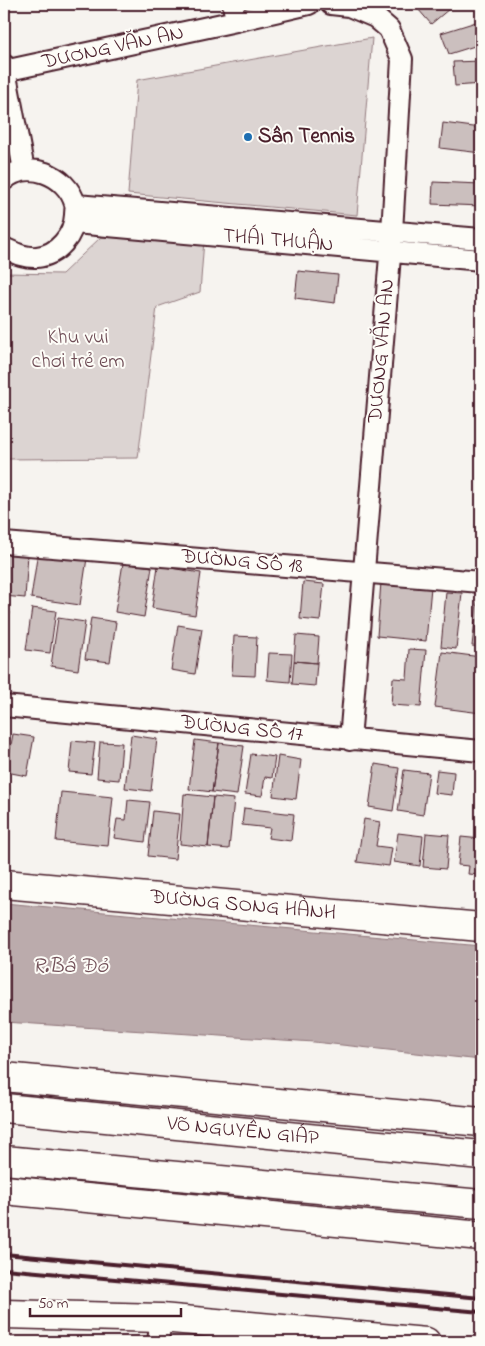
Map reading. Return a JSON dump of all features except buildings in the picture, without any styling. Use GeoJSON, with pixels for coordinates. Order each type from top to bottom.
{"type":"FeatureCollection","features":[{"type":"Feature","properties":{"kind":"main road","name":"ĐƯỜNG SONG HÀNH"},"geometry":{"type":"LineString","coordinates":[[4,884],[481,927]]}},
{"type":"Feature","properties":{"kind":"main road","name":"VÕ NGUYÊN GIÁP"},"geometry":{"type":"LineString","coordinates":[[4,1077],[481,1122]]}},
{"type":"Feature","properties":{"kind":"main road","name":"VÕ NGUYÊN GIÁP"},"geometry":{"type":"LineString","coordinates":[[4,1108],[481,1155]]}},
{"type":"Feature","properties":{"kind":"main road"},"geometry":{"type":"LineString","coordinates":[[4,1160],[481,1204]]}},
{"type":"Feature","properties":{"kind":"main road"},"geometry":{"type":"LineString","coordinates":[[4,1190],[481,1236]]}},
{"type":"Feature","properties":{"kind":"main road"},"geometry":{"type":"LineString","coordinates":[[4,1314],[160,1330],[426,1342]]}},
{"type":"Feature","properties":{"kind":"street","name":"DƯƠNG VĂN AN"},"geometry":{"type":"LineString","coordinates":[[4,69],[234,13],[309,4]]}},
{"type":"Feature","properties":{"kind":"street","name":"DƯƠNG VĂN AN"},"geometry":{"type":"LineString","coordinates":[[331,4],[349,6],[375,17],[389,29],[402,59],[391,241],[350,740]]}},
{"type":"Feature","properties":{"kind":"street"},"geometry":{"type":"LineString","coordinates":[[4,69],[24,170]]}},
{"type":"Feature","properties":{"kind":"street"},"geometry":{"type":"LineString","coordinates":[[4,180],[8,176],[24,170],[40,171],[54,176],[70,193],[75,214],[66,240],[48,254],[38,257],[22,257],[4,248]]}},
{"type":"Feature","properties":{"kind":"street","name":"THÁI THUẬN"},"geometry":{"type":"LineString","coordinates":[[75,214],[391,241],[481,239]]}},
{"type":"Feature","properties":{"kind":"street","name":"THÁI THUẬN"},"geometry":{"type":"LineString","coordinates":[[391,241],[481,260]]}},
{"type":"Feature","properties":{"kind":"street","name":"ĐƯỜNG SỐ 18"},"geometry":{"type":"LineString","coordinates":[[4,543],[481,582]]}},
{"type":"Feature","properties":{"kind":"street","name":"ĐƯỜNG SỐ 17"},"geometry":{"type":"LineString","coordinates":[[4,706],[481,751]]}},
{"type":"Feature","properties":{"kind":"green space","name":"Sân Tennis"},"geometry":{"type":"Polygon","coordinates":[[[372,38],[357,215],[128,194],[137,80],[372,38]]]}},
{"type":"Feature","properties":{"kind":"green space","name":"Khu vui chơi trẻ em"},"geometry":{"type":"Polygon","coordinates":[[[101,237],[204,240],[200,292],[157,307],[138,458],[4,459],[4,273],[62,274],[101,237]]]}},
{"type":"Feature","properties":{"kind":"water","name":"R.Bá Đỏ"},"geometry":{"type":"Polygon","coordinates":[[[4,903],[481,946],[481,1060],[314,1042],[4,1022],[4,903]]]}},
{"type":"Feature","properties":{"kind":"railway"},"geometry":{"type":"LineString","coordinates":[[4,1254],[481,1298]]}},
{"type":"Feature","properties":{"kind":"railway"},"geometry":{"type":"LineString","coordinates":[[4,1269],[481,1312]]}},
{"type":"Feature","properties":{"kind":"place","name":"Sân Tennis"},"geometry":{"type":"Point","coordinates":[248,137]}}]}
